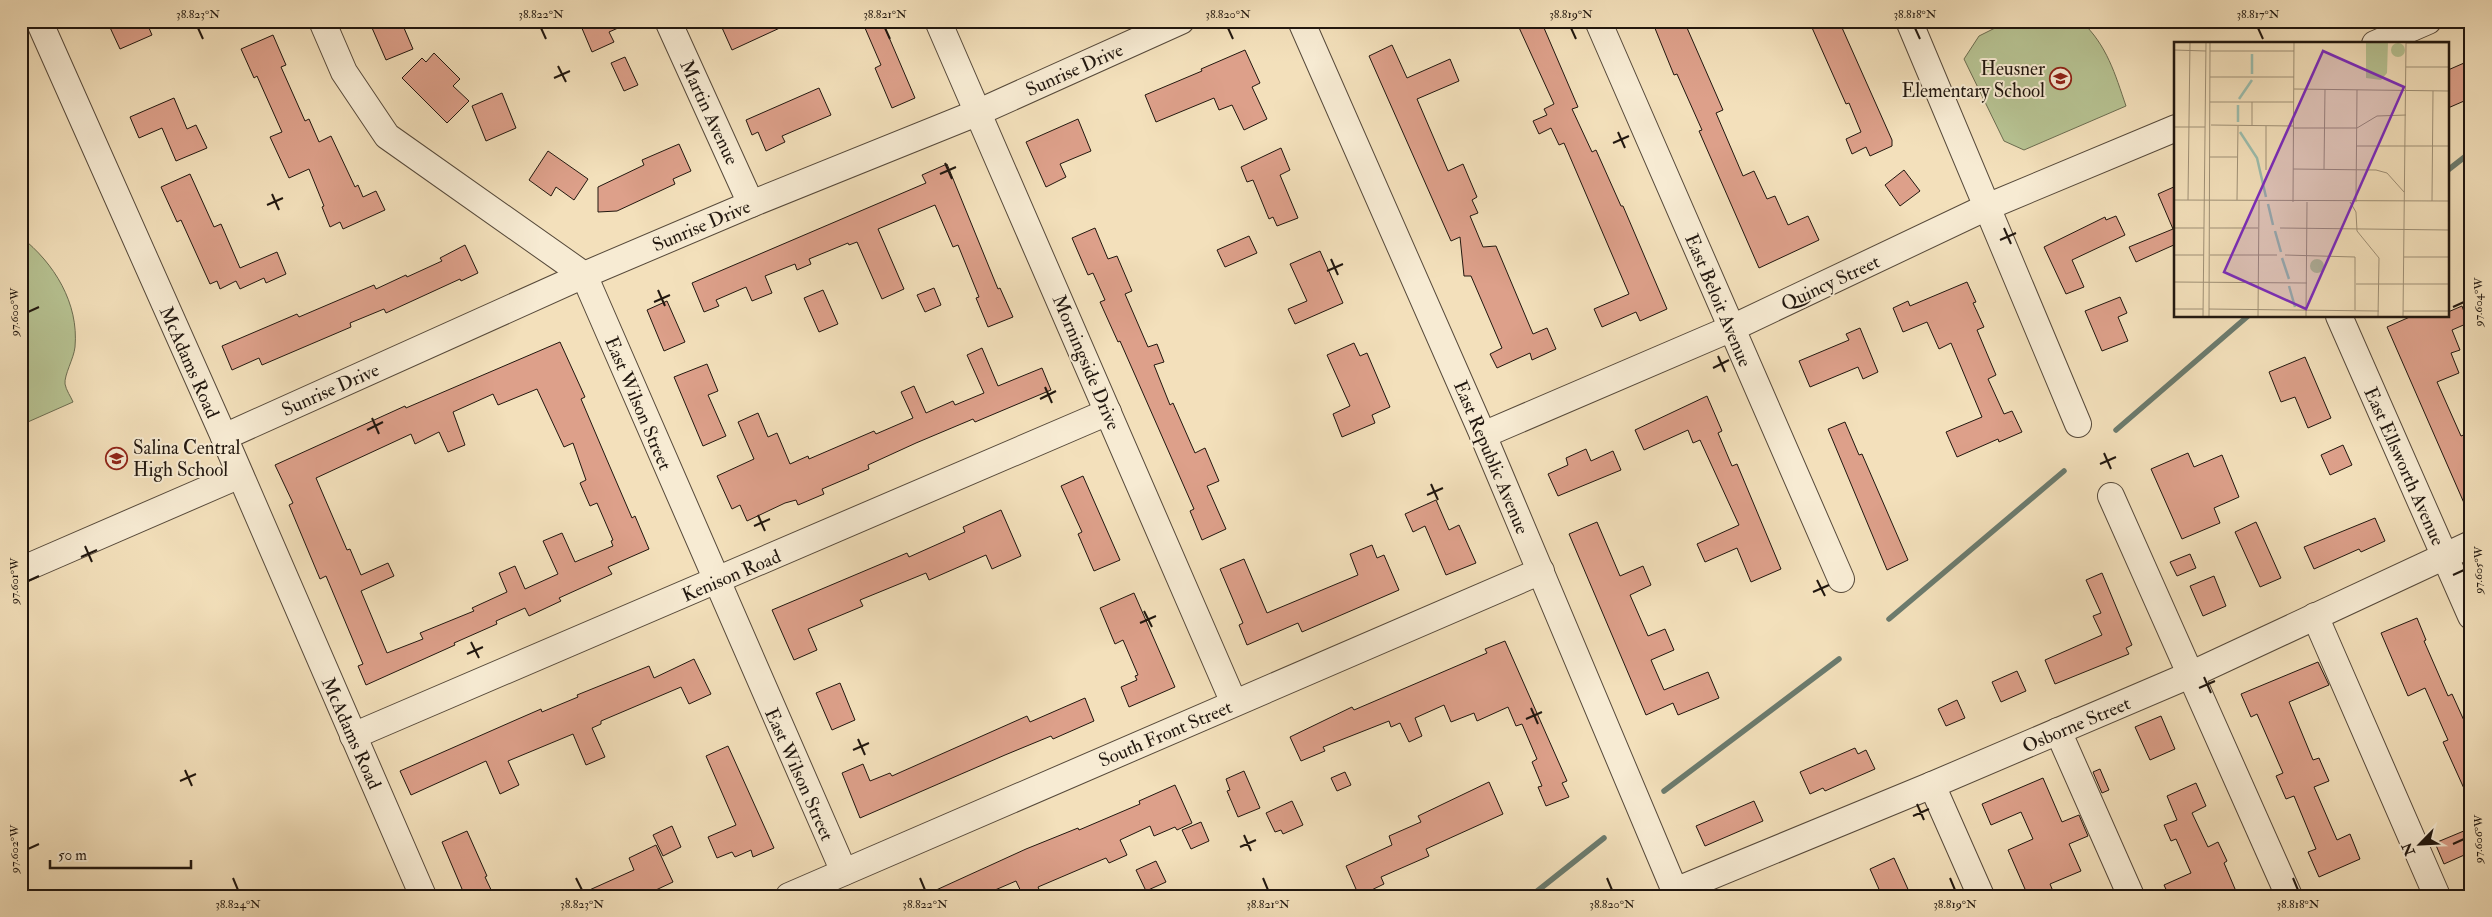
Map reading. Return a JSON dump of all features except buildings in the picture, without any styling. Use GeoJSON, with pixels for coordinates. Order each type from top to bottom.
{"type":"FeatureCollection","features":[{"type":"Feature","properties":{"kind":"street","name":"McAdams Road"},"geometry":{"type":"LineString","coordinates":[[39,21],[224,437],[423,896]]}},
{"type":"Feature","properties":{"kind":"street"},"geometry":{"type":"LineString","coordinates":[[322,21],[344,72],[387,136],[584,275]]}},
{"type":"Feature","properties":{"kind":"street","name":"Martin Avenue"},"geometry":{"type":"LineString","coordinates":[[668,21],[752,204]]}},
{"type":"Feature","properties":{"kind":"street","name":"Morningside Drive"},"geometry":{"type":"LineString","coordinates":[[938,21],[1234,703]]}},
{"type":"Feature","properties":{"kind":"street","name":"Sunrise Drive"},"geometry":{"type":"LineString","coordinates":[[224,437],[584,275],[752,204],[979,112],[1180,21]]}},
{"type":"Feature","properties":{"kind":"street","name":"East Beloit Avenue"},"geometry":{"type":"LineString","coordinates":[[1598,21],[1840,579]]}},
{"type":"Feature","properties":{"kind":"street"},"geometry":{"type":"LineString","coordinates":[[1909,21],[2078,424]]}},
{"type":"Feature","properties":{"kind":"street"},"geometry":{"type":"LineString","coordinates":[[2380,42],[2428,21]]}},
{"type":"Feature","properties":{"kind":"street","name":"East Republic Avenue"},"geometry":{"type":"LineString","coordinates":[[1307,25],[1541,571],[1676,893]]}},
{"type":"Feature","properties":{"kind":"street","name":"Quincy Street"},"geometry":{"type":"LineString","coordinates":[[1483,435],[1730,329],[1987,208],[2174,129]]}},
{"type":"Feature","properties":{"kind":"street","name":"East Wilson Street"},"geometry":{"type":"LineString","coordinates":[[584,275],[715,582],[836,882]]}},
{"type":"Feature","properties":{"kind":"street","name":"East Ellsworth Avenue"},"geometry":{"type":"LineString","coordinates":[[2340,318],[2471,616]]}},
{"type":"Feature","properties":{"kind":"street","name":"Kenison Road"},"geometry":{"type":"LineString","coordinates":[[353,736],[1108,412]]}},
{"type":"Feature","properties":{"kind":"street"},"geometry":{"type":"LineString","coordinates":[[21,570],[240,475]]}},
{"type":"Feature","properties":{"kind":"street"},"geometry":{"type":"LineString","coordinates":[[2112,496],[2289,896]]}},
{"type":"Feature","properties":{"kind":"street","name":"Osborne Street"},"geometry":{"type":"LineString","coordinates":[[1676,893],[2192,674],[2471,544]]}},
{"type":"Feature","properties":{"kind":"street","name":"South Front Street"},"geometry":{"type":"LineString","coordinates":[[789,896],[836,882],[1234,703],[1541,571]]}},
{"type":"Feature","properties":{"kind":"street"},"geometry":{"type":"LineString","coordinates":[[2315,616],[2437,896]]}},
{"type":"Feature","properties":{"kind":"street"},"geometry":{"type":"LineString","coordinates":[[2058,731],[2131,896]]}},
{"type":"Feature","properties":{"kind":"street"},"geometry":{"type":"LineString","coordinates":[[1932,785],[1981,896]]}},
{"type":"Feature","properties":{"kind":"green space"},"geometry":{"type":"Polygon","coordinates":[[[2009,21],[2081,21],[2104,50],[2114,71],[2126,106],[2024,150],[2004,141],[1964,59],[1979,36],[2009,21]]]}},
{"type":"Feature","properties":{"kind":"green space"},"geometry":{"type":"Polygon","coordinates":[[[21,237],[44,259],[62,285],[73,315],[75,347],[65,380],[66,389],[73,402],[21,425],[21,237]]]}},
{"type":"Feature","properties":{"kind":"waterway"},"geometry":{"type":"LineString","coordinates":[[2450,168],[2471,152]]}},
{"type":"Feature","properties":{"kind":"waterway"},"geometry":{"type":"LineString","coordinates":[[2116,430],[2246,318]]}},
{"type":"Feature","properties":{"kind":"waterway"},"geometry":{"type":"LineString","coordinates":[[1889,619],[2064,471]]}},
{"type":"Feature","properties":{"kind":"waterway"},"geometry":{"type":"LineString","coordinates":[[1664,791],[1839,659]]}},
{"type":"Feature","properties":{"kind":"waterway"},"geometry":{"type":"LineString","coordinates":[[1531,896],[1604,838]]}},
{"type":"Feature","properties":{"kind":"place","name":"Heusner Elementary School"},"geometry":{"type":"Point","coordinates":[2061,79]}},
{"type":"Feature","properties":{"kind":"place","name":"Salina Central High School"},"geometry":{"type":"Point","coordinates":[117,458]}}]}
